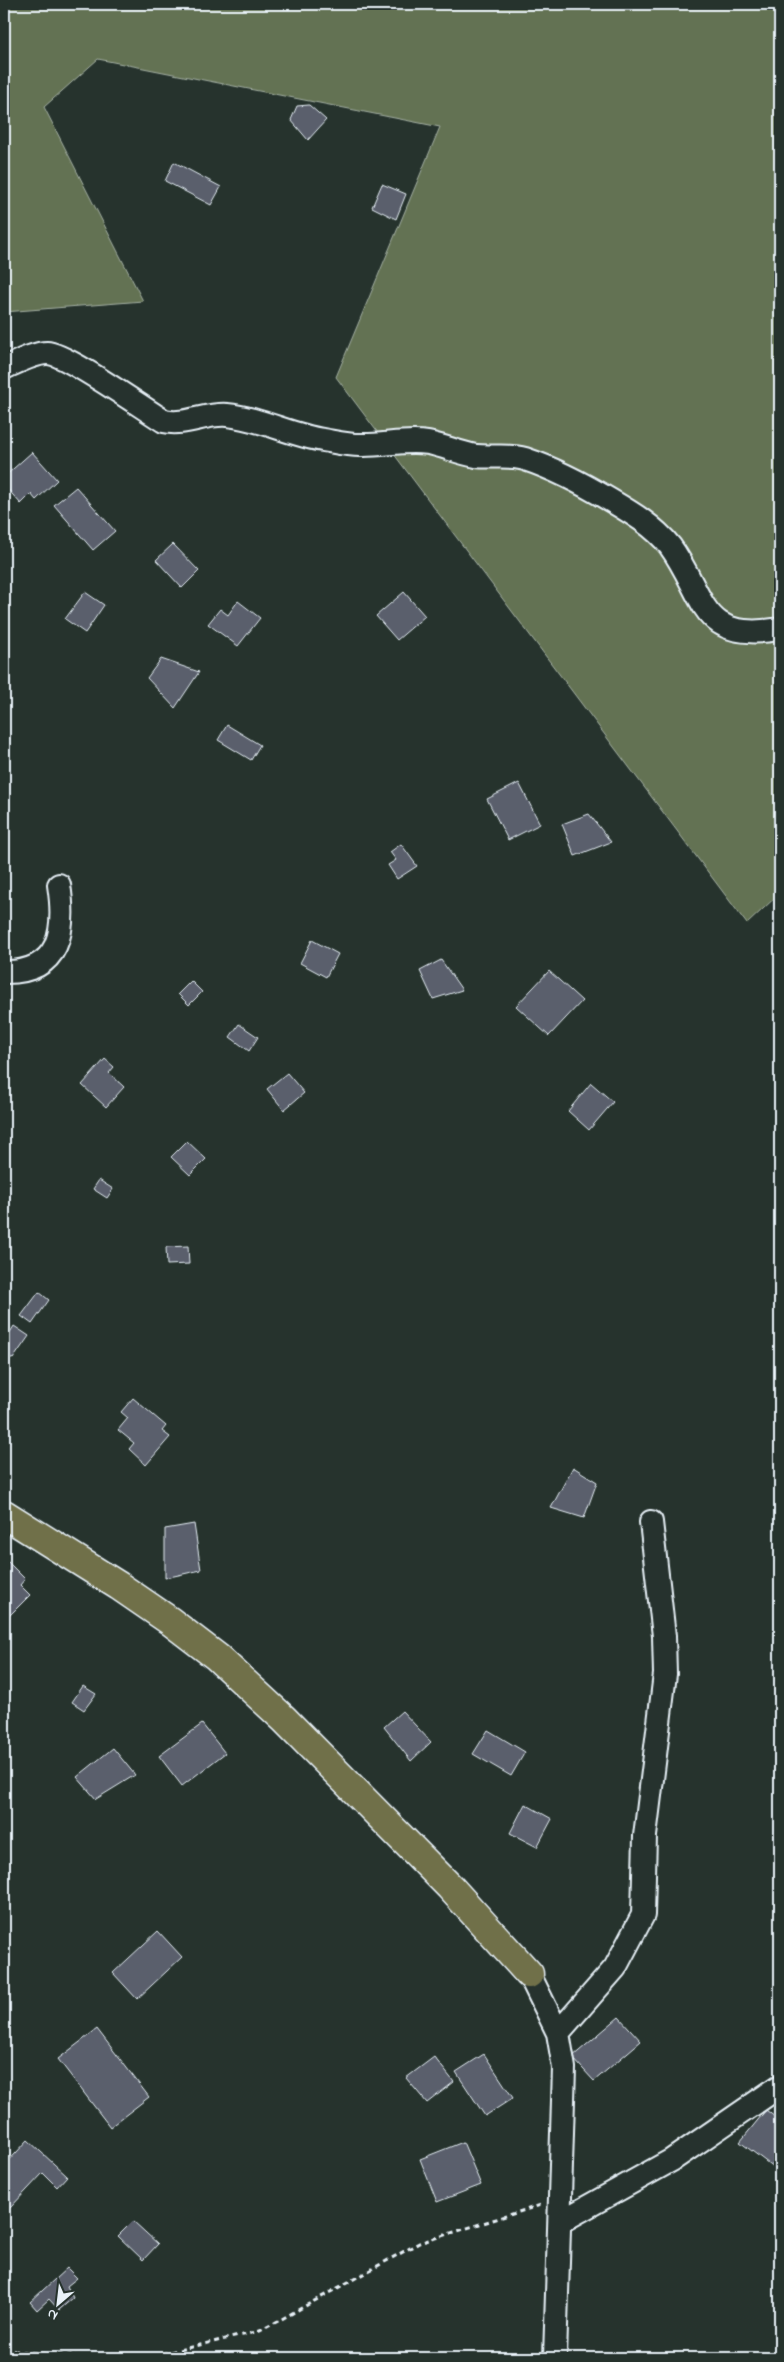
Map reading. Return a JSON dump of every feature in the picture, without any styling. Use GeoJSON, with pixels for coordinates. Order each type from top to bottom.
{"type":"FeatureCollection","features":[{"type":"Feature","properties":{"kind":"main road"},"geometry":{"type":"LineString","coordinates":[[4,1514],[119,1586],[170,1621],[217,1658],[284,1719],[450,1887],[528,1974]]}},
{"type":"Feature","properties":{"kind":"street"},"geometry":{"type":"LineString","coordinates":[[4,368],[45,353],[53,354],[78,367],[164,421],[172,423],[213,414],[230,415],[319,439],[360,445],[399,442],[428,443],[478,456],[524,458],[596,492],[636,515],[656,531],[673,551],[705,609],[713,618],[726,626],[744,632],[780,629]]}},
{"type":"Feature","properties":{"kind":"street"},"geometry":{"type":"LineString","coordinates":[[4,972],[19,972],[37,966],[49,956],[61,933],[63,910],[59,885]]}},
{"type":"Feature","properties":{"kind":"street"},"geometry":{"type":"LineString","coordinates":[[558,2033],[615,1968],[643,1915],[645,1836],[664,1674],[664,1636],[651,1522]]}},
{"type":"Feature","properties":{"kind":"street"},"geometry":{"type":"LineString","coordinates":[[528,1974],[558,2033],[564,2068],[555,2358]]}},
{"type":"Feature","properties":{"kind":"street"},"geometry":{"type":"LineString","coordinates":[[560,2222],[672,2160],[780,2086]]}},
{"type":"Feature","properties":{"kind":"path"},"geometry":{"type":"LineString","coordinates":[[144,2358],[260,2331],[420,2243],[561,2199]]}},
{"type":"Feature","properties":{"kind":"path"},"geometry":{"type":"LineString","coordinates":[[4,2350],[89,2358]]}},
{"type":"Feature","properties":{"kind":"green space"},"geometry":{"type":"Polygon","coordinates":[[[4,4],[780,4],[780,893],[747,924],[336,377],[440,127],[98,59],[44,107],[143,301],[4,312],[4,4]]]}},
{"type":"Feature","properties":{"kind":"building"},"geometry":{"type":"Polygon","coordinates":[[[309,105],[326,120],[308,140],[291,120],[297,106],[309,105]]]}},
{"type":"Feature","properties":{"kind":"building"},"geometry":{"type":"Polygon","coordinates":[[[174,162],[221,187],[211,205],[165,181],[174,162]]]}},
{"type":"Feature","properties":{"kind":"building"},"geometry":{"type":"Polygon","coordinates":[[[382,184],[406,194],[396,219],[372,207],[382,184]]]}},
{"type":"Feature","properties":{"kind":"building"},"geometry":{"type":"Polygon","coordinates":[[[32,452],[57,480],[36,500],[31,494],[21,504],[4,485],[4,477],[32,452]]]}},
{"type":"Feature","properties":{"kind":"building"},"geometry":{"type":"Polygon","coordinates":[[[76,487],[115,531],[93,550],[54,505],[76,487]]]}},
{"type":"Feature","properties":{"kind":"building"},"geometry":{"type":"Polygon","coordinates":[[[173,544],[199,571],[182,588],[156,560],[173,544]]]}},
{"type":"Feature","properties":{"kind":"building"},"geometry":{"type":"Polygon","coordinates":[[[85,592],[104,605],[85,633],[65,619],[85,592]]]}},
{"type":"Feature","properties":{"kind":"building"},"geometry":{"type":"Polygon","coordinates":[[[404,592],[425,616],[397,640],[376,616],[404,592]]]}},
{"type":"Feature","properties":{"kind":"building"},"geometry":{"type":"Polygon","coordinates":[[[238,601],[260,618],[238,646],[208,624],[220,609],[228,615],[238,601]]]}},
{"type":"Feature","properties":{"kind":"building"},"geometry":{"type":"Polygon","coordinates":[[[161,659],[199,672],[175,708],[147,678],[161,659]]]}},
{"type":"Feature","properties":{"kind":"building"},"geometry":{"type":"Polygon","coordinates":[[[227,725],[260,745],[251,760],[218,740],[227,725]]]}},
{"type":"Feature","properties":{"kind":"building"},"geometry":{"type":"Polygon","coordinates":[[[519,783],[540,824],[508,840],[487,799],[519,783]]]}},
{"type":"Feature","properties":{"kind":"building"},"geometry":{"type":"Polygon","coordinates":[[[589,814],[611,842],[575,856],[562,824],[589,814]]]}},
{"type":"Feature","properties":{"kind":"building"},"geometry":{"type":"Polygon","coordinates":[[[401,844],[417,866],[397,879],[388,865],[396,860],[390,852],[401,844]]]}},
{"type":"Feature","properties":{"kind":"building"},"geometry":{"type":"Polygon","coordinates":[[[312,940],[338,954],[326,977],[300,963],[312,940]]]}},
{"type":"Feature","properties":{"kind":"building"},"geometry":{"type":"Polygon","coordinates":[[[441,960],[462,990],[433,999],[420,971],[441,960]]]}},
{"type":"Feature","properties":{"kind":"building"},"geometry":{"type":"Polygon","coordinates":[[[549,971],[582,1001],[549,1036],[516,1006],[549,971]]]}},
{"type":"Feature","properties":{"kind":"building"},"geometry":{"type":"Polygon","coordinates":[[[191,981],[202,992],[189,1005],[178,994],[191,981]]]}},
{"type":"Feature","properties":{"kind":"building"},"geometry":{"type":"Polygon","coordinates":[[[239,1024],[258,1037],[249,1051],[230,1037],[239,1024]]]}},
{"type":"Feature","properties":{"kind":"building"},"geometry":{"type":"Polygon","coordinates":[[[105,1059],[114,1067],[109,1073],[124,1087],[106,1107],[82,1085],[105,1059]]]}},
{"type":"Feature","properties":{"kind":"building"},"geometry":{"type":"Polygon","coordinates":[[[287,1073],[304,1093],[284,1110],[267,1089],[287,1073]]]}},
{"type":"Feature","properties":{"kind":"building"},"geometry":{"type":"Polygon","coordinates":[[[591,1083],[613,1102],[589,1130],[568,1111],[591,1083]]]}},
{"type":"Feature","properties":{"kind":"building"},"geometry":{"type":"Polygon","coordinates":[[[187,1141],[206,1159],[190,1175],[171,1157],[187,1141]]]}},
{"type":"Feature","properties":{"kind":"building"},"geometry":{"type":"Polygon","coordinates":[[[99,1180],[113,1189],[107,1198],[93,1189],[99,1180]]]}},
{"type":"Feature","properties":{"kind":"building"},"geometry":{"type":"Polygon","coordinates":[[[188,1246],[189,1264],[167,1265],[166,1247],[188,1246]]]}},
{"type":"Feature","properties":{"kind":"building"},"geometry":{"type":"Polygon","coordinates":[[[39,1292],[49,1300],[32,1324],[21,1316],[39,1292]]]}},
{"type":"Feature","properties":{"kind":"building"},"geometry":{"type":"Polygon","coordinates":[[[14,1326],[29,1336],[13,1359],[4,1353],[4,1342],[14,1326]]]}},
{"type":"Feature","properties":{"kind":"building"},"geometry":{"type":"Polygon","coordinates":[[[133,1398],[166,1426],[162,1431],[170,1437],[146,1465],[129,1449],[134,1443],[118,1430],[128,1418],[121,1412],[133,1398]]]}},
{"type":"Feature","properties":{"kind":"building"},"geometry":{"type":"Polygon","coordinates":[[[573,1467],[597,1482],[584,1518],[551,1508],[573,1467]]]}},
{"type":"Feature","properties":{"kind":"building"},"geometry":{"type":"Polygon","coordinates":[[[194,1524],[201,1570],[165,1578],[165,1529],[194,1524]]]}},
{"type":"Feature","properties":{"kind":"building"},"geometry":{"type":"Polygon","coordinates":[[[6,1560],[25,1579],[20,1585],[30,1595],[10,1615],[4,1609],[4,1562],[6,1560]]]}},
{"type":"Feature","properties":{"kind":"building"},"geometry":{"type":"Polygon","coordinates":[[[83,1686],[96,1694],[84,1710],[72,1702],[83,1686]]]}},
{"type":"Feature","properties":{"kind":"building"},"geometry":{"type":"Polygon","coordinates":[[[780,1705],[780,1715],[775,1710],[780,1705]]]}},
{"type":"Feature","properties":{"kind":"building"},"geometry":{"type":"Polygon","coordinates":[[[402,1711],[431,1742],[411,1761],[384,1727],[402,1711]]]}},
{"type":"Feature","properties":{"kind":"building"},"geometry":{"type":"Polygon","coordinates":[[[202,1724],[225,1753],[182,1786],[159,1756],[202,1724]]]}},
{"type":"Feature","properties":{"kind":"building"},"geometry":{"type":"Polygon","coordinates":[[[488,1730],[525,1752],[511,1776],[473,1754],[488,1730]]]}},
{"type":"Feature","properties":{"kind":"building"},"geometry":{"type":"Polygon","coordinates":[[[113,1748],[135,1775],[96,1799],[77,1777],[113,1748]]]}},
{"type":"Feature","properties":{"kind":"building"},"geometry":{"type":"Polygon","coordinates":[[[525,1804],[552,1819],[537,1847],[510,1833],[525,1804]]]}},
{"type":"Feature","properties":{"kind":"building"},"geometry":{"type":"Polygon","coordinates":[[[158,1931],[182,1957],[137,1999],[113,1973],[158,1931]]]}},
{"type":"Feature","properties":{"kind":"building"},"geometry":{"type":"Polygon","coordinates":[[[619,2017],[641,2041],[594,2081],[572,2057],[619,2017]]]}},
{"type":"Feature","properties":{"kind":"building"},"geometry":{"type":"Polygon","coordinates":[[[97,2029],[149,2097],[110,2127],[58,2059],[97,2029]]]}},
{"type":"Feature","properties":{"kind":"building"},"geometry":{"type":"Polygon","coordinates":[[[484,2054],[513,2098],[485,2116],[456,2072],[484,2054]]]}},
{"type":"Feature","properties":{"kind":"building"},"geometry":{"type":"Polygon","coordinates":[[[434,2057],[454,2082],[427,2103],[406,2078],[434,2057]]]}},
{"type":"Feature","properties":{"kind":"building"},"geometry":{"type":"Polygon","coordinates":[[[766,2110],[780,2121],[780,2158],[773,2167],[740,2142],[766,2110]]]}},
{"type":"Feature","properties":{"kind":"building"},"geometry":{"type":"Polygon","coordinates":[[[28,2140],[67,2176],[57,2187],[43,2173],[10,2208],[4,2202],[4,2166],[28,2140]]]}},
{"type":"Feature","properties":{"kind":"building"},"geometry":{"type":"Polygon","coordinates":[[[463,2142],[481,2185],[437,2202],[420,2159],[463,2142]]]}},
{"type":"Feature","properties":{"kind":"building"},"geometry":{"type":"Polygon","coordinates":[[[133,2221],[158,2244],[143,2260],[118,2236],[133,2221]]]}},
{"type":"Feature","properties":{"kind":"building"},"geometry":{"type":"Polygon","coordinates":[[[67,2268],[77,2278],[67,2286],[73,2298],[59,2310],[49,2299],[37,2310],[30,2302],[67,2268]]]}}]}
